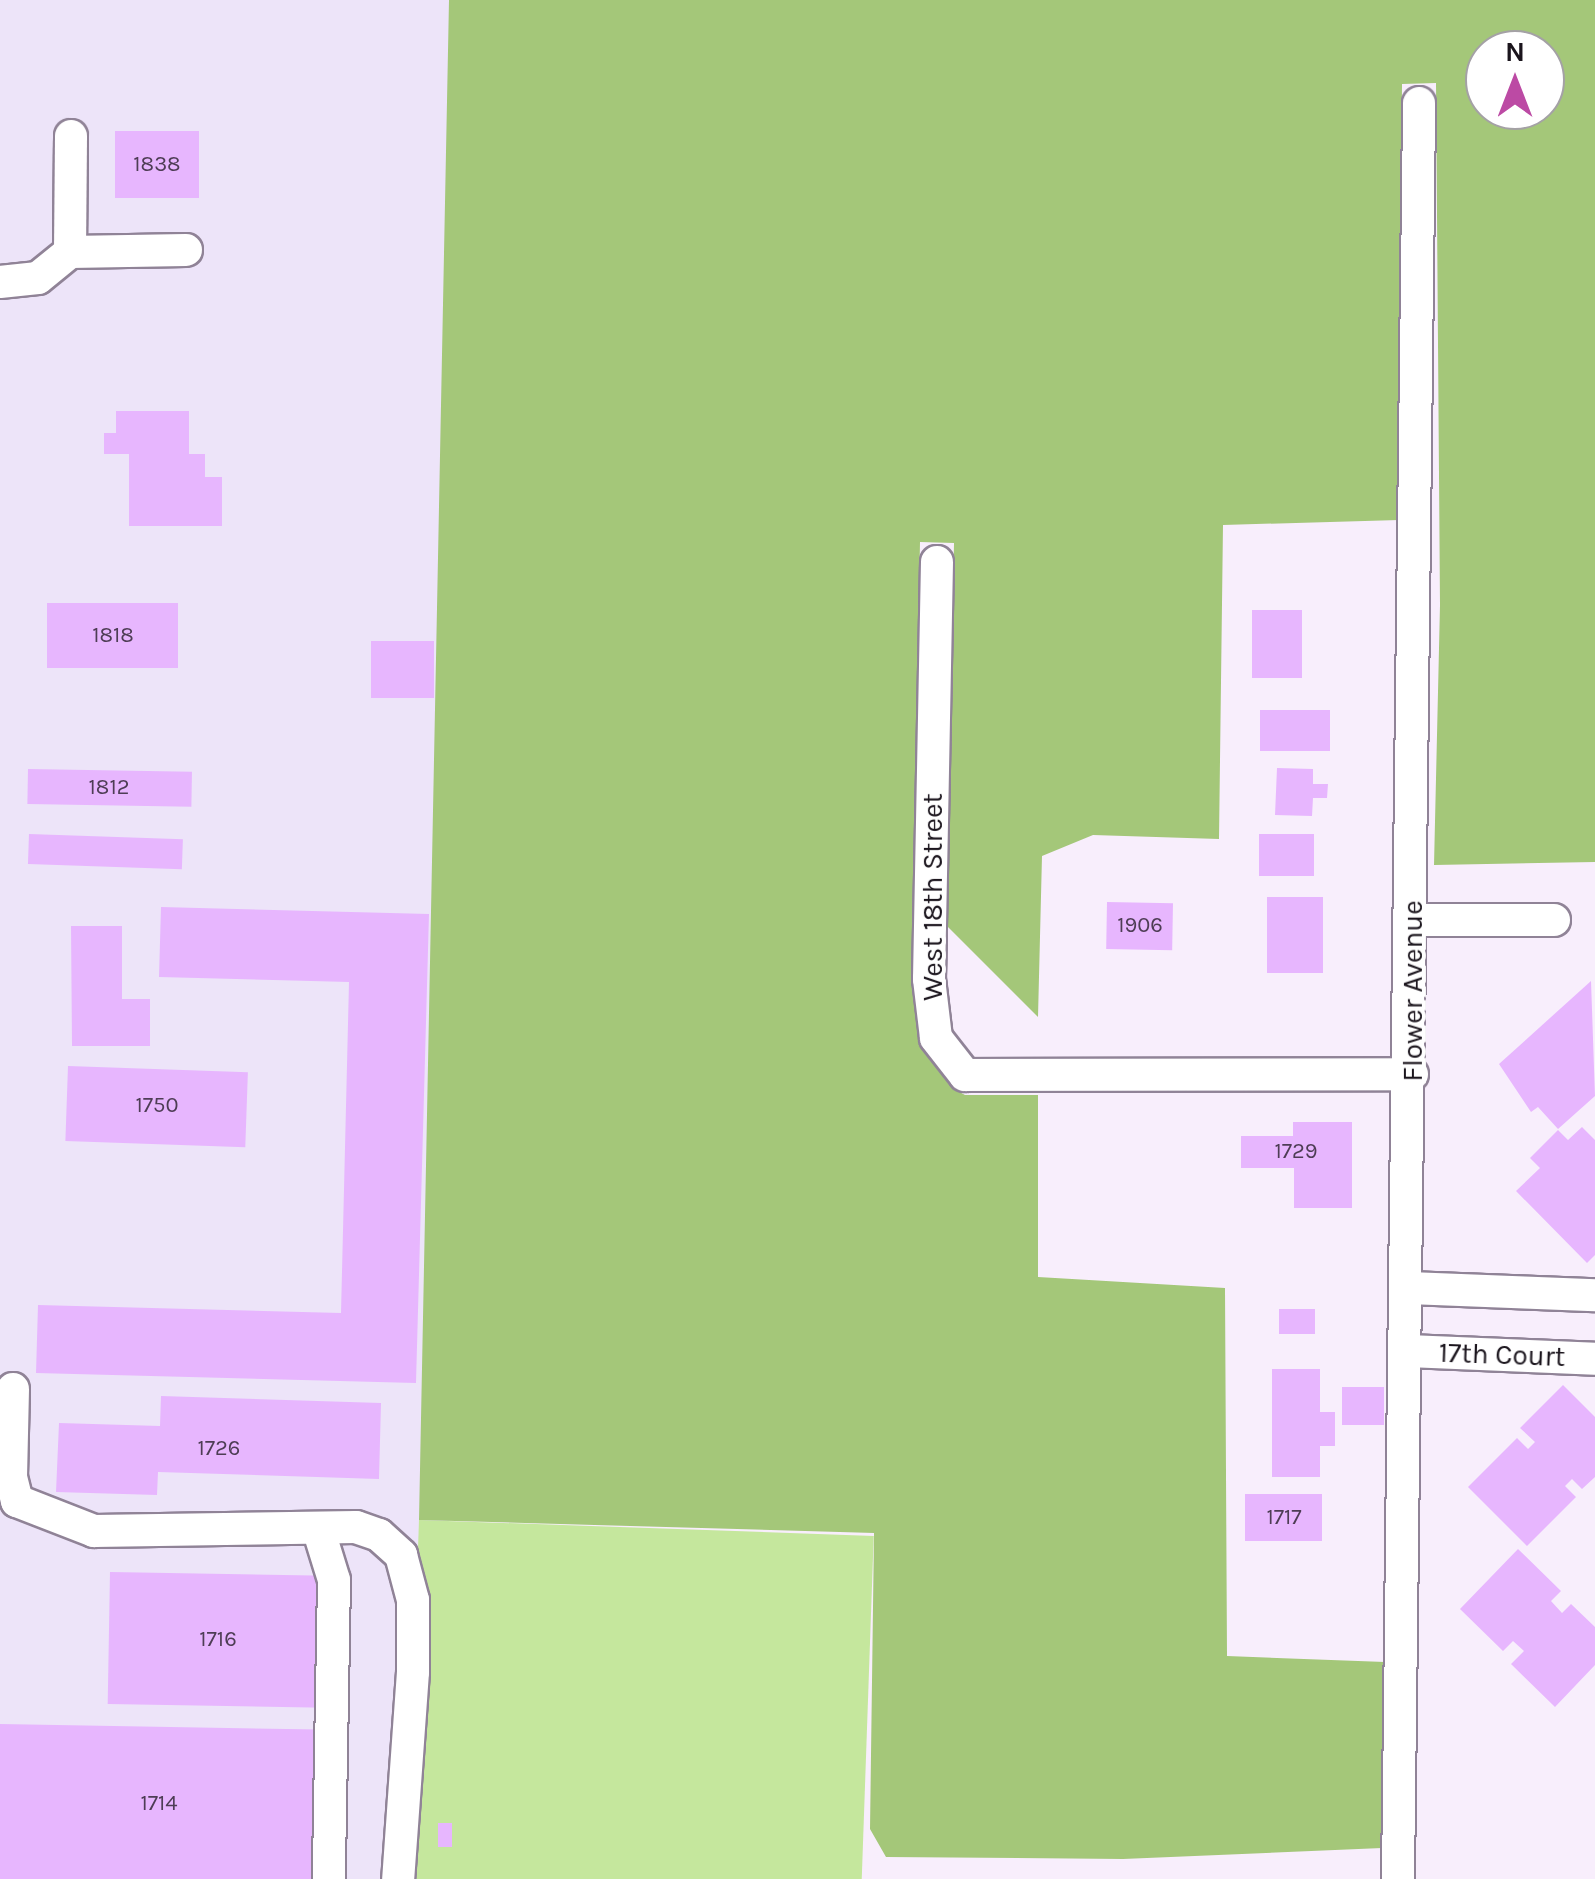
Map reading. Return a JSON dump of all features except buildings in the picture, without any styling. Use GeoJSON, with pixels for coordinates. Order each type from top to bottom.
{"type":"FeatureCollection","features":[{"type":"Feature","properties":{"kind":"street","name":"Flower Avenue"},"geometry":{"type":"LineString","coordinates":[[1398,1879],[1412,1074],[1419,103]]}},
{"type":"Feature","properties":{"kind":"street"},"geometry":{"type":"LineString","coordinates":[[70,252],[71,136]]}},
{"type":"Feature","properties":{"kind":"street"},"geometry":{"type":"LineString","coordinates":[[0,282],[38,278],[70,252],[186,250]]}},
{"type":"Feature","properties":{"kind":"street","name":"West 18th Street"},"geometry":{"type":"LineString","coordinates":[[937,562],[930,979],[936,1038],[965,1075],[1412,1074]]}},
{"type":"Feature","properties":{"kind":"street"},"geometry":{"type":"LineString","coordinates":[[1413,920],[1554,920]]}},
{"type":"Feature","properties":{"kind":"street"},"geometry":{"type":"LineString","coordinates":[[1409,1288],[1595,1295]]}},
{"type":"Feature","properties":{"kind":"street","name":"17th Court"},"geometry":{"type":"LineString","coordinates":[[1408,1351],[1595,1359]]}},
{"type":"Feature","properties":{"kind":"street"},"geometry":{"type":"LineString","coordinates":[[13,1389],[6,1477],[17,1500],[94,1531],[318,1528],[379,1535],[402,1555],[413,1600],[398,1879]]}},
{"type":"Feature","properties":{"kind":"street"},"geometry":{"type":"LineString","coordinates":[[318,1528],[334,1580],[329,1879]]}},
{"type":"Feature","properties":{"kind":"shaded area"},"geometry":{"type":"Polygon","coordinates":[[[0,0],[449,0],[449,1879],[0,1879],[0,0]]]}},
{"type":"Feature","properties":{"kind":"green space"},"geometry":{"type":"Polygon","coordinates":[[[449,0],[1595,0],[1595,862],[1434,865],[1440,605],[1436,83],[1402,84],[1399,520],[1223,525],[1219,839],[1093,835],[1042,856],[1038,1017],[947,926],[954,543],[920,542],[912,978],[919,1041],[952,1088],[965,1095],[1038,1095],[1038,1277],[1225,1288],[1227,1656],[1385,1662],[1382,1848],[1123,1859],[886,1857],[870,1829],[874,1533],[419,1520],[449,0]]]}},
{"type":"Feature","properties":{"kind":"green space"},"geometry":{"type":"Polygon","coordinates":[[[419,1520],[874,1536],[862,1879],[406,1879],[419,1520]]]}}]}
